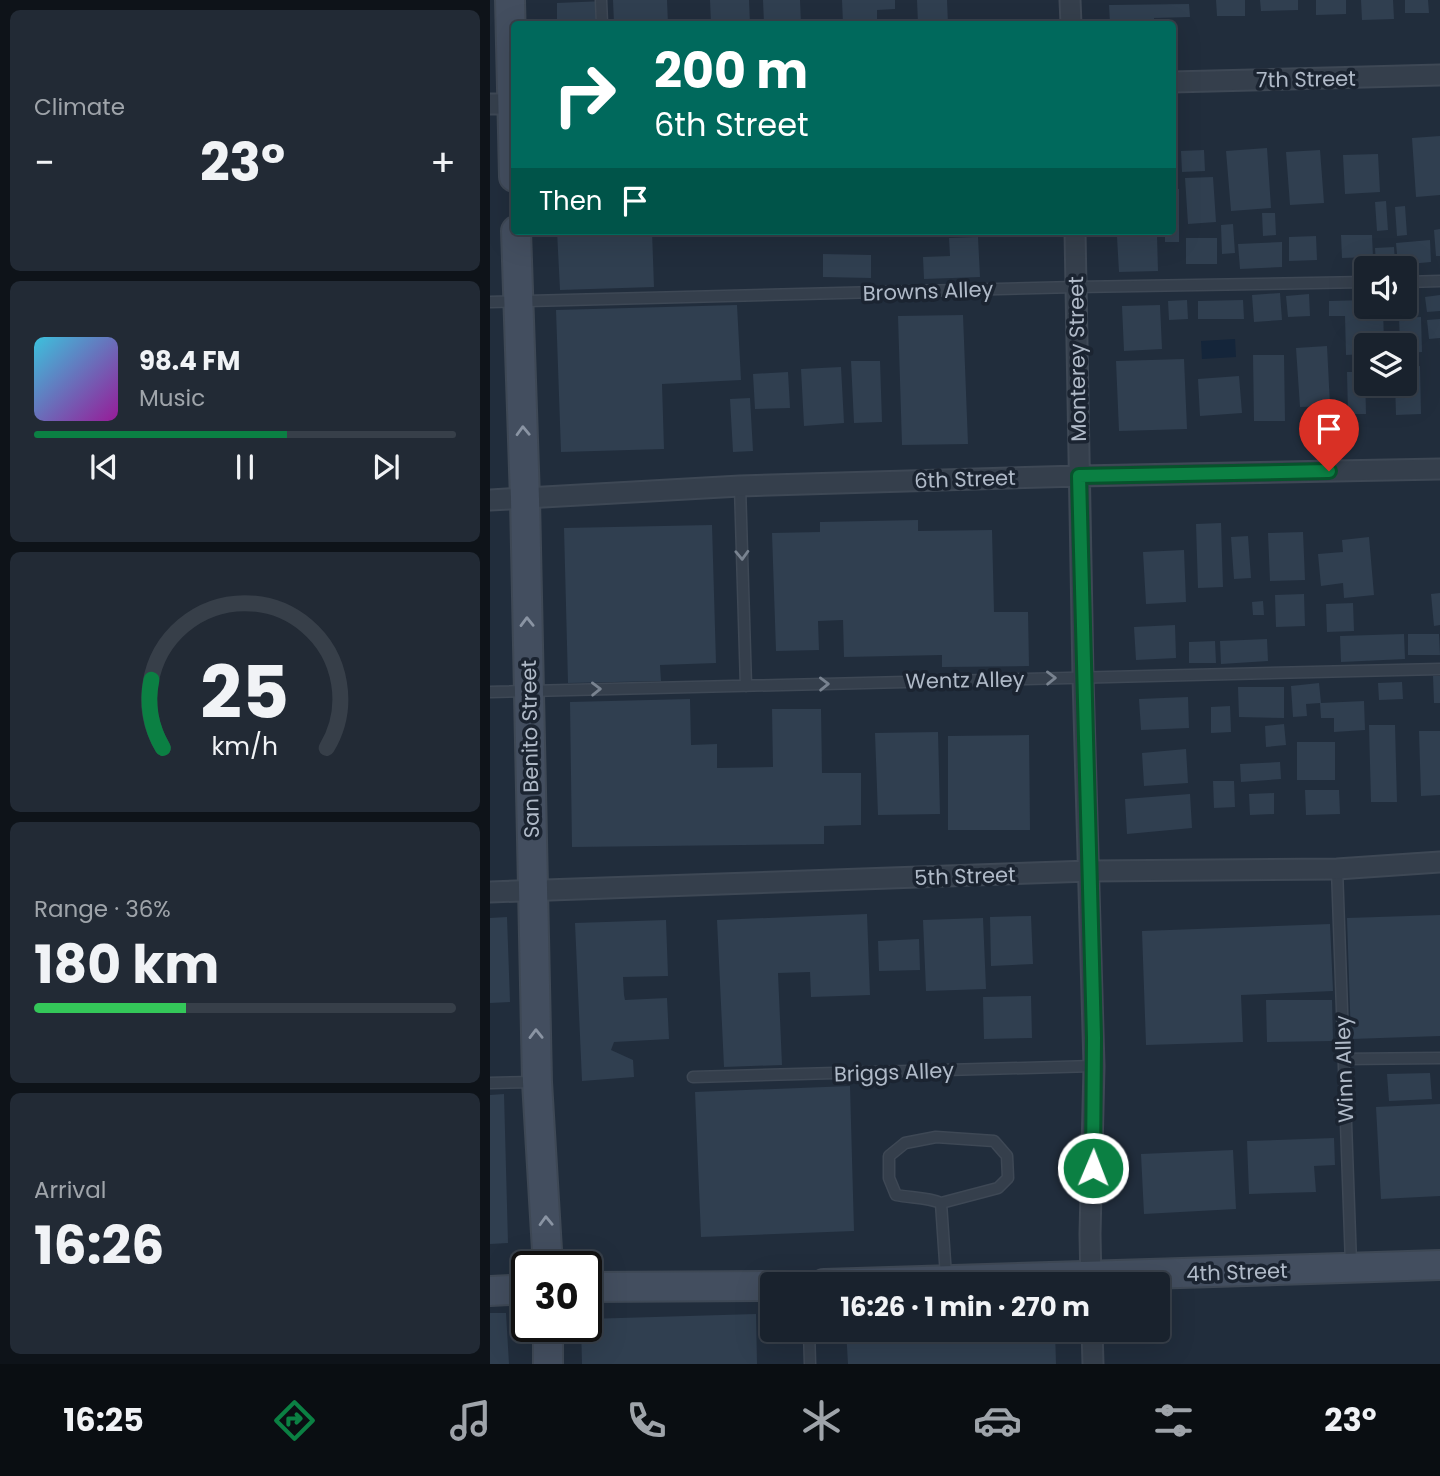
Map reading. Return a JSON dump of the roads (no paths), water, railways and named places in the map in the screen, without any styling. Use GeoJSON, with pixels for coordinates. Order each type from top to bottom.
{"type":"FeatureCollection","features":[{"type":"Feature","properties":{"kind":"main road"},"geometry":{"type":"LineString","coordinates":[[510,0],[506,104],[511,150]]}},
{"type":"Feature","properties":{"kind":"main road","name":"San Benito Street"},"geometry":{"type":"LineString","coordinates":[[516,235],[526,499],[537,1082],[547,1251]]}},
{"type":"Feature","properties":{"kind":"main road","name":"4th Street"},"geometry":{"type":"LineString","coordinates":[[1170,1276],[1440,1265]]}},
{"type":"Feature","properties":{"kind":"main road"},"geometry":{"type":"LineString","coordinates":[[602,1287],[760,1286]]}},
{"type":"Feature","properties":{"kind":"main road"},"geometry":{"type":"LineString","coordinates":[[490,1292],[511,1290]]}},
{"type":"Feature","properties":{"kind":"main road"},"geometry":{"type":"LineString","coordinates":[[548,1342],[548,1364]]}},
{"type":"Feature","properties":{"kind":"street"},"geometry":{"type":"LineString","coordinates":[[1070,0],[1071,21]]}},
{"type":"Feature","properties":{"kind":"street","name":"7th Street"},"geometry":{"type":"LineString","coordinates":[[1176,82],[1440,75]]}},
{"type":"Feature","properties":{"kind":"street","name":"Monterey Street"},"geometry":{"type":"LineString","coordinates":[[1075,235],[1083,677],[1094,1066],[1091,1272]]}},
{"type":"Feature","properties":{"kind":"street","name":"6th Street"},"geometry":{"type":"LineString","coordinates":[[490,500],[740,486],[1440,469]]}},
{"type":"Feature","properties":{"kind":"street","name":"5th Street"},"geometry":{"type":"LineString","coordinates":[[490,892],[1090,871],[1336,869],[1440,862]]}},
{"type":"Feature","properties":{"kind":"street"},"geometry":{"type":"LineString","coordinates":[[1092,1342],[1093,1364]]}},
{"type":"Feature","properties":{"kind":"lane"},"geometry":{"type":"LineString","coordinates":[[601,0],[602,21]]}},
{"type":"Feature","properties":{"kind":"lane"},"geometry":{"type":"LineString","coordinates":[[1417,282],[1440,281]]}},
{"type":"Feature","properties":{"kind":"lane","name":"Browns Alley"},"geometry":{"type":"LineString","coordinates":[[490,302],[1354,282]]}},
{"type":"Feature","properties":{"kind":"lane"},"geometry":{"type":"LineString","coordinates":[[740,486],[746,685]]}},
{"type":"Feature","properties":{"kind":"lane","name":"Wentz Alley"},"geometry":{"type":"LineString","coordinates":[[490,692],[1440,669]]}},
{"type":"Feature","properties":{"kind":"lane","name":"Winn Alley"},"geometry":{"type":"LineString","coordinates":[[1336,869],[1351,1268]]}},
{"type":"Feature","properties":{"kind":"lane"},"geometry":{"type":"LineString","coordinates":[[1343,1059],[1440,1058]]}},
{"type":"Feature","properties":{"kind":"lane","name":"Briggs Alley"},"geometry":{"type":"LineString","coordinates":[[693,1077],[1094,1066]]}},
{"type":"Feature","properties":{"kind":"lane"},"geometry":{"type":"LineString","coordinates":[[490,1083],[537,1082]]}},
{"type":"Feature","properties":{"kind":"lane"},"geometry":{"type":"LineString","coordinates":[[936,1137],[995,1141],[1007,1156],[1008,1178],[998,1188],[941,1203],[895,1195],[889,1178],[889,1156],[905,1143],[936,1137]]}},
{"type":"Feature","properties":{"kind":"lane"},"geometry":{"type":"LineString","coordinates":[[941,1203],[945,1272]]}},
{"type":"Feature","properties":{"kind":"lane"},"geometry":{"type":"LineString","coordinates":[[809,1342],[810,1364]]}},
{"type":"Feature","properties":{"kind":"water"},"geometry":{"type":"Polygon","coordinates":[[[1235,339],[1236,357],[1202,359],[1201,341],[1235,339]]]}}]}
